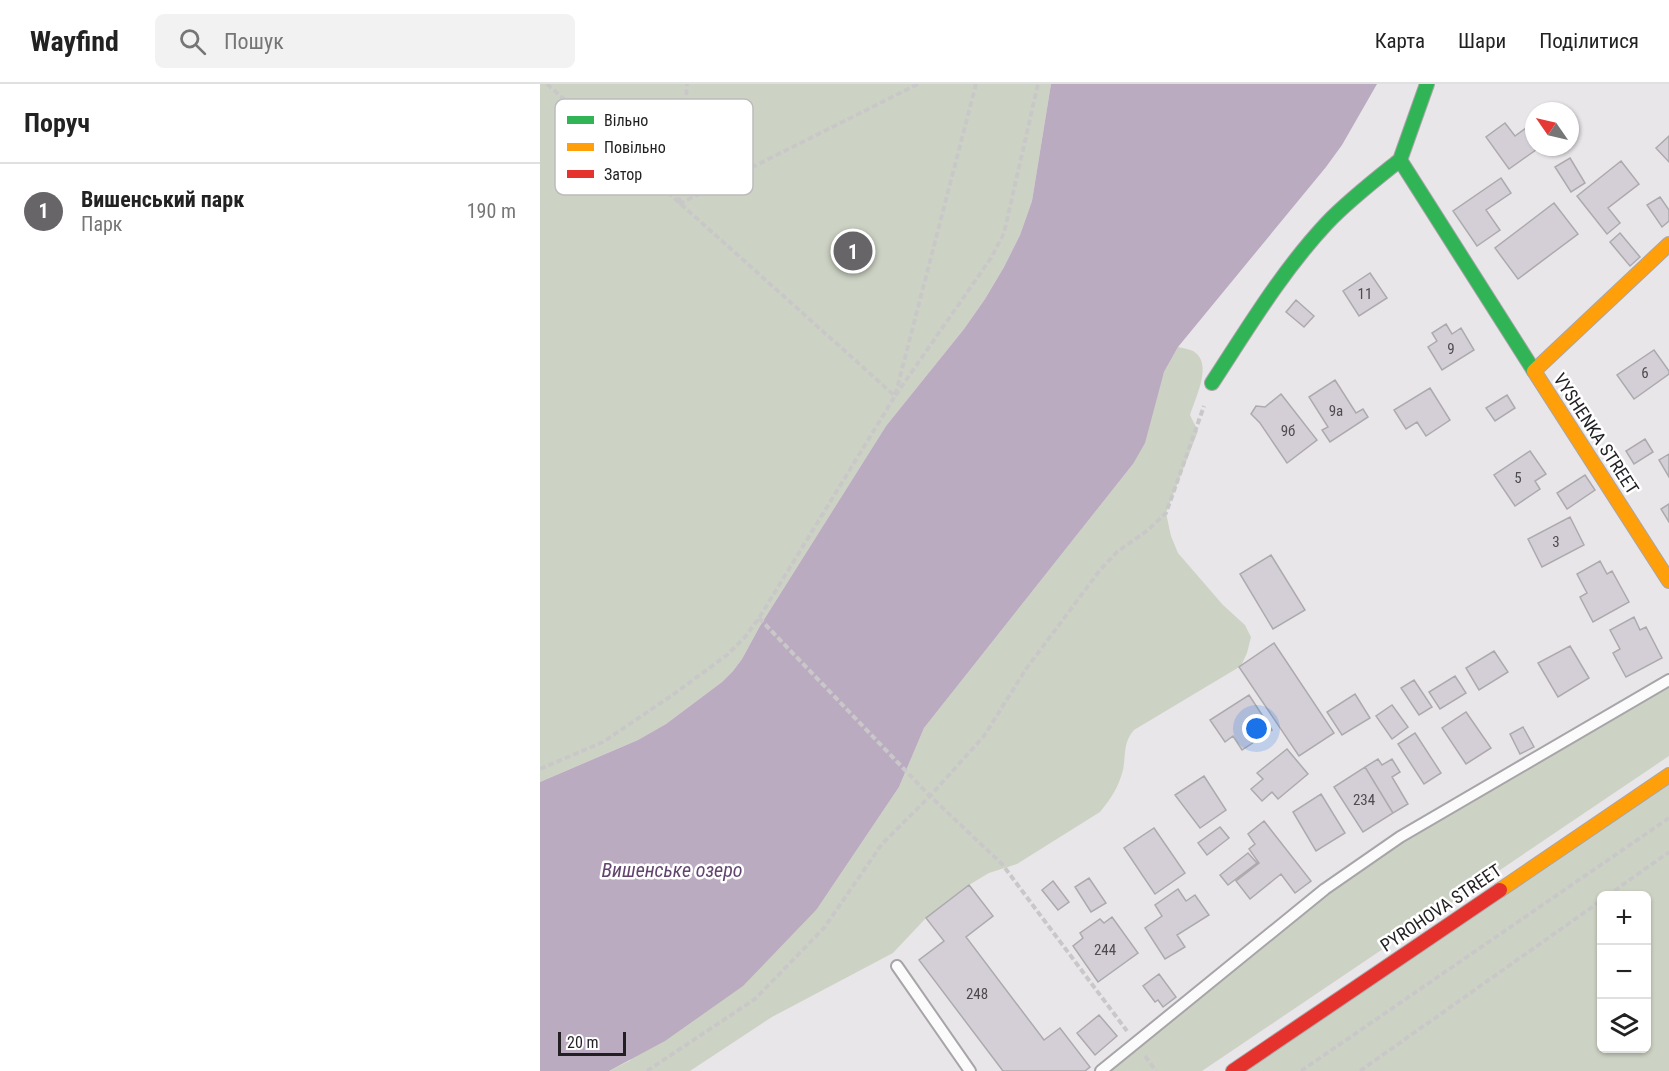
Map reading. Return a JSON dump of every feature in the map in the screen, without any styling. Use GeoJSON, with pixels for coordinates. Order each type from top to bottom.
{"type":"FeatureCollection","features":[{"type":"Feature","properties":{"kind":"street"},"geometry":{"type":"LineString","coordinates":[[1212,383],[1313,237],[1344,207],[1400,160],[1427,84]]}},
{"type":"Feature","properties":{"kind":"street"},"geometry":{"type":"LineString","coordinates":[[1400,160],[1534,372]]}},
{"type":"Feature","properties":{"kind":"street","name":"VYSHENKA STREET"},"geometry":{"type":"LineString","coordinates":[[1669,244],[1534,372],[1669,581]]}},
{"type":"Feature","properties":{"kind":"street","name":"PYROHOVA STREET"},"geometry":{"type":"LineString","coordinates":[[1233,1071],[1669,776]]}},
{"type":"Feature","properties":{"kind":"lane"},"geometry":{"type":"LineString","coordinates":[[1101,1071],[1325,889],[1362,863],[1400,837],[1669,680]]}},
{"type":"Feature","properties":{"kind":"lane"},"geometry":{"type":"LineString","coordinates":[[897,966],[970,1071]]}},
{"type":"Feature","properties":{"kind":"path"},"geometry":{"type":"LineString","coordinates":[[547,84],[564,99]]}},
{"type":"Feature","properties":{"kind":"path"},"geometry":{"type":"LineString","coordinates":[[686,99],[687,84]]}},
{"type":"Feature","properties":{"kind":"path"},"geometry":{"type":"LineString","coordinates":[[753,167],[918,84]]}},
{"type":"Feature","properties":{"kind":"path"},"geometry":{"type":"LineString","coordinates":[[896,396],[976,84]]}},
{"type":"Feature","properties":{"kind":"path"},"geometry":{"type":"LineString","coordinates":[[540,769],[603,742],[674,694],[727,655],[745,637],[759,618],[896,396],[1000,243],[1038,84]]}},
{"type":"Feature","properties":{"kind":"path"},"geometry":{"type":"LineString","coordinates":[[669,195],[896,396]]}},
{"type":"Feature","properties":{"kind":"path"},"geometry":{"type":"LineString","coordinates":[[679,204],[680,195]]}},
{"type":"Feature","properties":{"kind":"path"},"geometry":{"type":"LineString","coordinates":[[679,204],[697,195]]}},
{"type":"Feature","properties":{"kind":"path"},"geometry":{"type":"LineString","coordinates":[[647,1071],[755,999],[824,928],[882,844],[930,796],[984,736],[1026,669],[1100,570],[1117,552],[1149,530],[1166,513],[1212,383]]}},
{"type":"Feature","properties":{"kind":"path"},"geometry":{"type":"LineString","coordinates":[[759,618],[930,796],[1002,864],[1136,1043]]}},
{"type":"Feature","properties":{"kind":"path"},"geometry":{"type":"LineString","coordinates":[[1301,1071],[1669,818]]}},
{"type":"Feature","properties":{"kind":"path"},"geometry":{"type":"LineString","coordinates":[[1614,891],[1669,852]]}},
{"type":"Feature","properties":{"kind":"path"},"geometry":{"type":"LineString","coordinates":[[1360,1071],[1597,904]]}},
{"type":"Feature","properties":{"kind":"green space"},"geometry":{"type":"Polygon","coordinates":[[[540,84],[1051,84],[1032,201],[1020,235],[1004,267],[964,329],[886,426],[760,626],[742,659],[722,682],[666,724],[638,740],[540,782],[540,84]]]}},
{"type":"Feature","properties":{"kind":"green space"},"geometry":{"type":"Polygon","coordinates":[[[1178,347],[1193,351],[1199,356],[1203,372],[1190,415],[1198,431],[1166,513],[1171,536],[1178,553],[1223,605],[1245,625],[1251,637],[1241,666],[1134,730],[1126,744],[1123,770],[1119,781],[1100,812],[1017,864],[989,873],[969,885],[926,918],[893,953],[772,1017],[690,1071],[609,1071],[629,1061],[817,909],[899,787],[924,728],[1133,464],[1164,372],[1178,347]]]}},
{"type":"Feature","properties":{"kind":"green space"},"geometry":{"type":"Polygon","coordinates":[[[1669,680],[1669,756],[1202,1071],[1101,1071],[1362,863],[1669,680]]]}},
{"type":"Feature","properties":{"kind":"green space"},"geometry":{"type":"Polygon","coordinates":[[[1669,775],[1669,1071],[1233,1071],[1669,775]]]}},
{"type":"Feature","properties":{"kind":"water","name":"Вишенське озеро"},"geometry":{"type":"Polygon","coordinates":[[[1051,84],[1377,84],[1342,145],[1326,167],[1178,347],[1164,372],[1145,443],[1133,464],[924,728],[899,787],[817,909],[743,986],[665,1041],[609,1071],[540,1071],[540,782],[638,740],[666,724],[722,682],[742,659],[760,626],[886,426],[964,329],[1004,267],[1020,235],[1032,201],[1051,84]]]}},
{"type":"Feature","properties":{"kind":"building"},"geometry":{"type":"Polygon","coordinates":[[[1505,123],[1515,136],[1525,129],[1525,156],[1527,156],[1509,169],[1486,137],[1505,123]]]}},
{"type":"Feature","properties":{"kind":"building"},"geometry":{"type":"Polygon","coordinates":[[[1669,136],[1669,162],[1656,148],[1669,136]]]}},
{"type":"Feature","properties":{"kind":"building"},"geometry":{"type":"Polygon","coordinates":[[[1570,158],[1585,183],[1571,192],[1555,167],[1570,158]]]}},
{"type":"Feature","properties":{"kind":"building"},"geometry":{"type":"Polygon","coordinates":[[[1621,161],[1639,184],[1608,208],[1620,223],[1607,234],[1577,196],[1621,161]]]}},
{"type":"Feature","properties":{"kind":"building"},"geometry":{"type":"Polygon","coordinates":[[[1501,178],[1511,193],[1486,210],[1500,230],[1477,246],[1453,211],[1501,178]]]}},
{"type":"Feature","properties":{"kind":"building"},"geometry":{"type":"Polygon","coordinates":[[[1660,197],[1669,210],[1669,221],[1662,227],[1647,205],[1660,197]]]}},
{"type":"Feature","properties":{"kind":"building"},"geometry":{"type":"Polygon","coordinates":[[[1554,203],[1578,234],[1518,279],[1495,248],[1554,203]]]}},
{"type":"Feature","properties":{"kind":"building"},"geometry":{"type":"Polygon","coordinates":[[[1620,233],[1640,257],[1630,266],[1610,242],[1620,233]]]}},
{"type":"Feature","properties":{"kind":"building"},"geometry":{"type":"Polygon","coordinates":[[[1370,273],[1387,298],[1359,316],[1343,291],[1370,273]]]}},
{"type":"Feature","properties":{"kind":"building"},"geometry":{"type":"Polygon","coordinates":[[[1296,300],[1314,316],[1304,327],[1286,312],[1296,300]]]}},
{"type":"Feature","properties":{"kind":"building"},"geometry":{"type":"Polygon","coordinates":[[[1446,324],[1452,334],[1461,328],[1474,350],[1442,370],[1428,347],[1437,341],[1432,333],[1446,324]]]}},
{"type":"Feature","properties":{"kind":"building"},"geometry":{"type":"Polygon","coordinates":[[[1654,350],[1669,374],[1634,399],[1617,375],[1654,350]]]}},
{"type":"Feature","properties":{"kind":"building"},"geometry":{"type":"Polygon","coordinates":[[[1335,380],[1356,413],[1363,409],[1368,417],[1330,442],[1322,430],[1328,427],[1309,397],[1335,380]]]}},
{"type":"Feature","properties":{"kind":"building"},"geometry":{"type":"Polygon","coordinates":[[[1430,388],[1450,420],[1426,436],[1417,422],[1406,429],[1394,410],[1430,388]]]}},
{"type":"Feature","properties":{"kind":"building"},"geometry":{"type":"Polygon","coordinates":[[[1281,394],[1317,440],[1287,463],[1260,423],[1251,414],[1256,406],[1265,407],[1281,394]]]}},
{"type":"Feature","properties":{"kind":"building"},"geometry":{"type":"Polygon","coordinates":[[[1507,395],[1515,408],[1495,421],[1486,408],[1507,395]]]}},
{"type":"Feature","properties":{"kind":"building"},"geometry":{"type":"Polygon","coordinates":[[[1645,439],[1653,452],[1634,464],[1626,451],[1645,439]]]}},
{"type":"Feature","properties":{"kind":"building"},"geometry":{"type":"Polygon","coordinates":[[[1530,451],[1546,474],[1535,481],[1540,489],[1515,506],[1494,475],[1530,451]]]}},
{"type":"Feature","properties":{"kind":"building"},"geometry":{"type":"Polygon","coordinates":[[[1669,454],[1669,477],[1659,460],[1669,454]]]}},
{"type":"Feature","properties":{"kind":"building"},"geometry":{"type":"Polygon","coordinates":[[[1585,475],[1595,490],[1567,509],[1557,493],[1585,475]]]}},
{"type":"Feature","properties":{"kind":"building"},"geometry":{"type":"Polygon","coordinates":[[[1669,504],[1669,522],[1661,509],[1669,504]]]}},
{"type":"Feature","properties":{"kind":"building"},"geometry":{"type":"Polygon","coordinates":[[[1570,517],[1584,545],[1542,567],[1528,539],[1570,517]]]}},
{"type":"Feature","properties":{"kind":"building"},"geometry":{"type":"Polygon","coordinates":[[[1271,555],[1305,610],[1273,629],[1240,574],[1271,555]]]}},
{"type":"Feature","properties":{"kind":"building"},"geometry":{"type":"Polygon","coordinates":[[[1600,561],[1607,574],[1612,571],[1629,602],[1593,622],[1580,597],[1587,593],[1577,574],[1600,561]]]}},
{"type":"Feature","properties":{"kind":"building"},"geometry":{"type":"Polygon","coordinates":[[[1634,617],[1640,630],[1646,627],[1662,658],[1626,677],[1613,653],[1620,649],[1610,630],[1634,617]]]}},
{"type":"Feature","properties":{"kind":"building"},"geometry":{"type":"Polygon","coordinates":[[[1274,643],[1334,733],[1299,756],[1239,667],[1274,643]]]}},
{"type":"Feature","properties":{"kind":"building"},"geometry":{"type":"Polygon","coordinates":[[[1570,646],[1589,678],[1558,697],[1538,663],[1570,646]]]}},
{"type":"Feature","properties":{"kind":"building"},"geometry":{"type":"Polygon","coordinates":[[[1494,651],[1508,672],[1479,690],[1466,668],[1494,651]]]}},
{"type":"Feature","properties":{"kind":"building"},"geometry":{"type":"Polygon","coordinates":[[[1455,676],[1466,693],[1440,709],[1429,692],[1455,676]]]}},
{"type":"Feature","properties":{"kind":"building"},"geometry":{"type":"Polygon","coordinates":[[[1414,680],[1432,707],[1419,715],[1401,688],[1414,680]]]}},
{"type":"Feature","properties":{"kind":"building"},"geometry":{"type":"Polygon","coordinates":[[[1355,694],[1370,718],[1342,735],[1327,712],[1355,694]]]}},
{"type":"Feature","properties":{"kind":"building"},"geometry":{"type":"Polygon","coordinates":[[[1249,695],[1272,730],[1242,750],[1233,736],[1225,742],[1210,720],[1249,695]]]}},
{"type":"Feature","properties":{"kind":"building"},"geometry":{"type":"Polygon","coordinates":[[[1392,705],[1408,727],[1392,739],[1376,716],[1392,705]]]}},
{"type":"Feature","properties":{"kind":"building"},"geometry":{"type":"Polygon","coordinates":[[[1466,712],[1491,748],[1466,764],[1442,728],[1466,712]]]}},
{"type":"Feature","properties":{"kind":"building"},"geometry":{"type":"Polygon","coordinates":[[[1523,727],[1534,747],[1520,754],[1510,734],[1523,727]]]}},
{"type":"Feature","properties":{"kind":"building"},"geometry":{"type":"Polygon","coordinates":[[[1415,733],[1441,773],[1424,784],[1398,744],[1415,733]]]}},
{"type":"Feature","properties":{"kind":"building"},"geometry":{"type":"Polygon","coordinates":[[[1287,749],[1308,774],[1278,799],[1272,792],[1262,801],[1251,789],[1263,779],[1257,773],[1287,749]]]}},
{"type":"Feature","properties":{"kind":"building"},"geometry":{"type":"Polygon","coordinates":[[[1378,759],[1382,765],[1392,759],[1400,772],[1392,777],[1408,804],[1393,813],[1365,767],[1378,759]]]}},
{"type":"Feature","properties":{"kind":"building"},"geometry":{"type":"Polygon","coordinates":[[[1365,767],[1393,813],[1363,832],[1334,787],[1365,767]]]}},
{"type":"Feature","properties":{"kind":"building"},"geometry":{"type":"Polygon","coordinates":[[[1204,776],[1226,810],[1200,828],[1175,795],[1204,776]]]}},
{"type":"Feature","properties":{"kind":"building"},"geometry":{"type":"Polygon","coordinates":[[[1321,794],[1345,833],[1316,851],[1293,812],[1321,794]]]}},
{"type":"Feature","properties":{"kind":"building"},"geometry":{"type":"Polygon","coordinates":[[[1264,821],[1311,881],[1295,893],[1281,874],[1250,899],[1236,881],[1259,863],[1249,849],[1255,844],[1248,834],[1264,821]]]}},
{"type":"Feature","properties":{"kind":"building"},"geometry":{"type":"Polygon","coordinates":[[[1220,827],[1229,838],[1207,855],[1198,843],[1220,827]]]}},
{"type":"Feature","properties":{"kind":"building"},"geometry":{"type":"Polygon","coordinates":[[[1154,828],[1185,873],[1155,894],[1124,848],[1154,828]]]}},
{"type":"Feature","properties":{"kind":"building"},"geometry":{"type":"Polygon","coordinates":[[[1248,853],[1257,863],[1228,885],[1220,875],[1248,853]]]}},
{"type":"Feature","properties":{"kind":"building"},"geometry":{"type":"Polygon","coordinates":[[[1089,878],[1106,903],[1091,912],[1075,887],[1089,878]]]}},
{"type":"Feature","properties":{"kind":"building"},"geometry":{"type":"Polygon","coordinates":[[[1053,881],[1069,902],[1058,910],[1042,890],[1053,881]]]}},
{"type":"Feature","properties":{"kind":"building"},"geometry":{"type":"Polygon","coordinates":[[[969,885],[993,916],[966,937],[1044,1040],[1060,1028],[1090,1067],[1085,1071],[1003,1071],[919,960],[944,941],[926,918],[969,885]]]}},
{"type":"Feature","properties":{"kind":"building"},"geometry":{"type":"Polygon","coordinates":[[[1178,889],[1186,901],[1195,895],[1209,915],[1177,935],[1185,947],[1165,959],[1145,928],[1162,916],[1155,905],[1178,889]]]}},
{"type":"Feature","properties":{"kind":"building"},"geometry":{"type":"Polygon","coordinates":[[[1112,917],[1138,953],[1098,982],[1073,946],[1083,938],[1080,933],[1100,919],[1104,923],[1112,917]]]}},
{"type":"Feature","properties":{"kind":"building"},"geometry":{"type":"Polygon","coordinates":[[[1159,974],[1176,997],[1163,1007],[1158,1000],[1155,1002],[1143,986],[1159,974]]]}},
{"type":"Feature","properties":{"kind":"building"},"geometry":{"type":"Polygon","coordinates":[[[1099,1015],[1117,1036],[1095,1055],[1077,1033],[1099,1015]]]}},
{"type":"Feature","properties":{"kind":"traffic: fast"},"geometry":{"type":"LineString","coordinates":[[1427,84],[1400,160],[1534,371]]}},
{"type":"Feature","properties":{"kind":"traffic: fast"},"geometry":{"type":"LineString","coordinates":[[1212,383],[1266,300],[1311,241],[1344,206],[1400,160]]}},
{"type":"Feature","properties":{"kind":"traffic: slow"},"geometry":{"type":"LineString","coordinates":[[1669,244],[1534,371],[1669,581]]}},
{"type":"Feature","properties":{"kind":"traffic: slow"},"geometry":{"type":"LineString","coordinates":[[1500,890],[1669,775]]}},
{"type":"Feature","properties":{"kind":"traffic: jam"},"geometry":{"type":"LineString","coordinates":[[1233,1071],[1500,890]]}},
{"type":"Feature","properties":{"kind":"place","name":"Вишенський парк"},"geometry":{"type":"Point","coordinates":[853,251]}}]}
